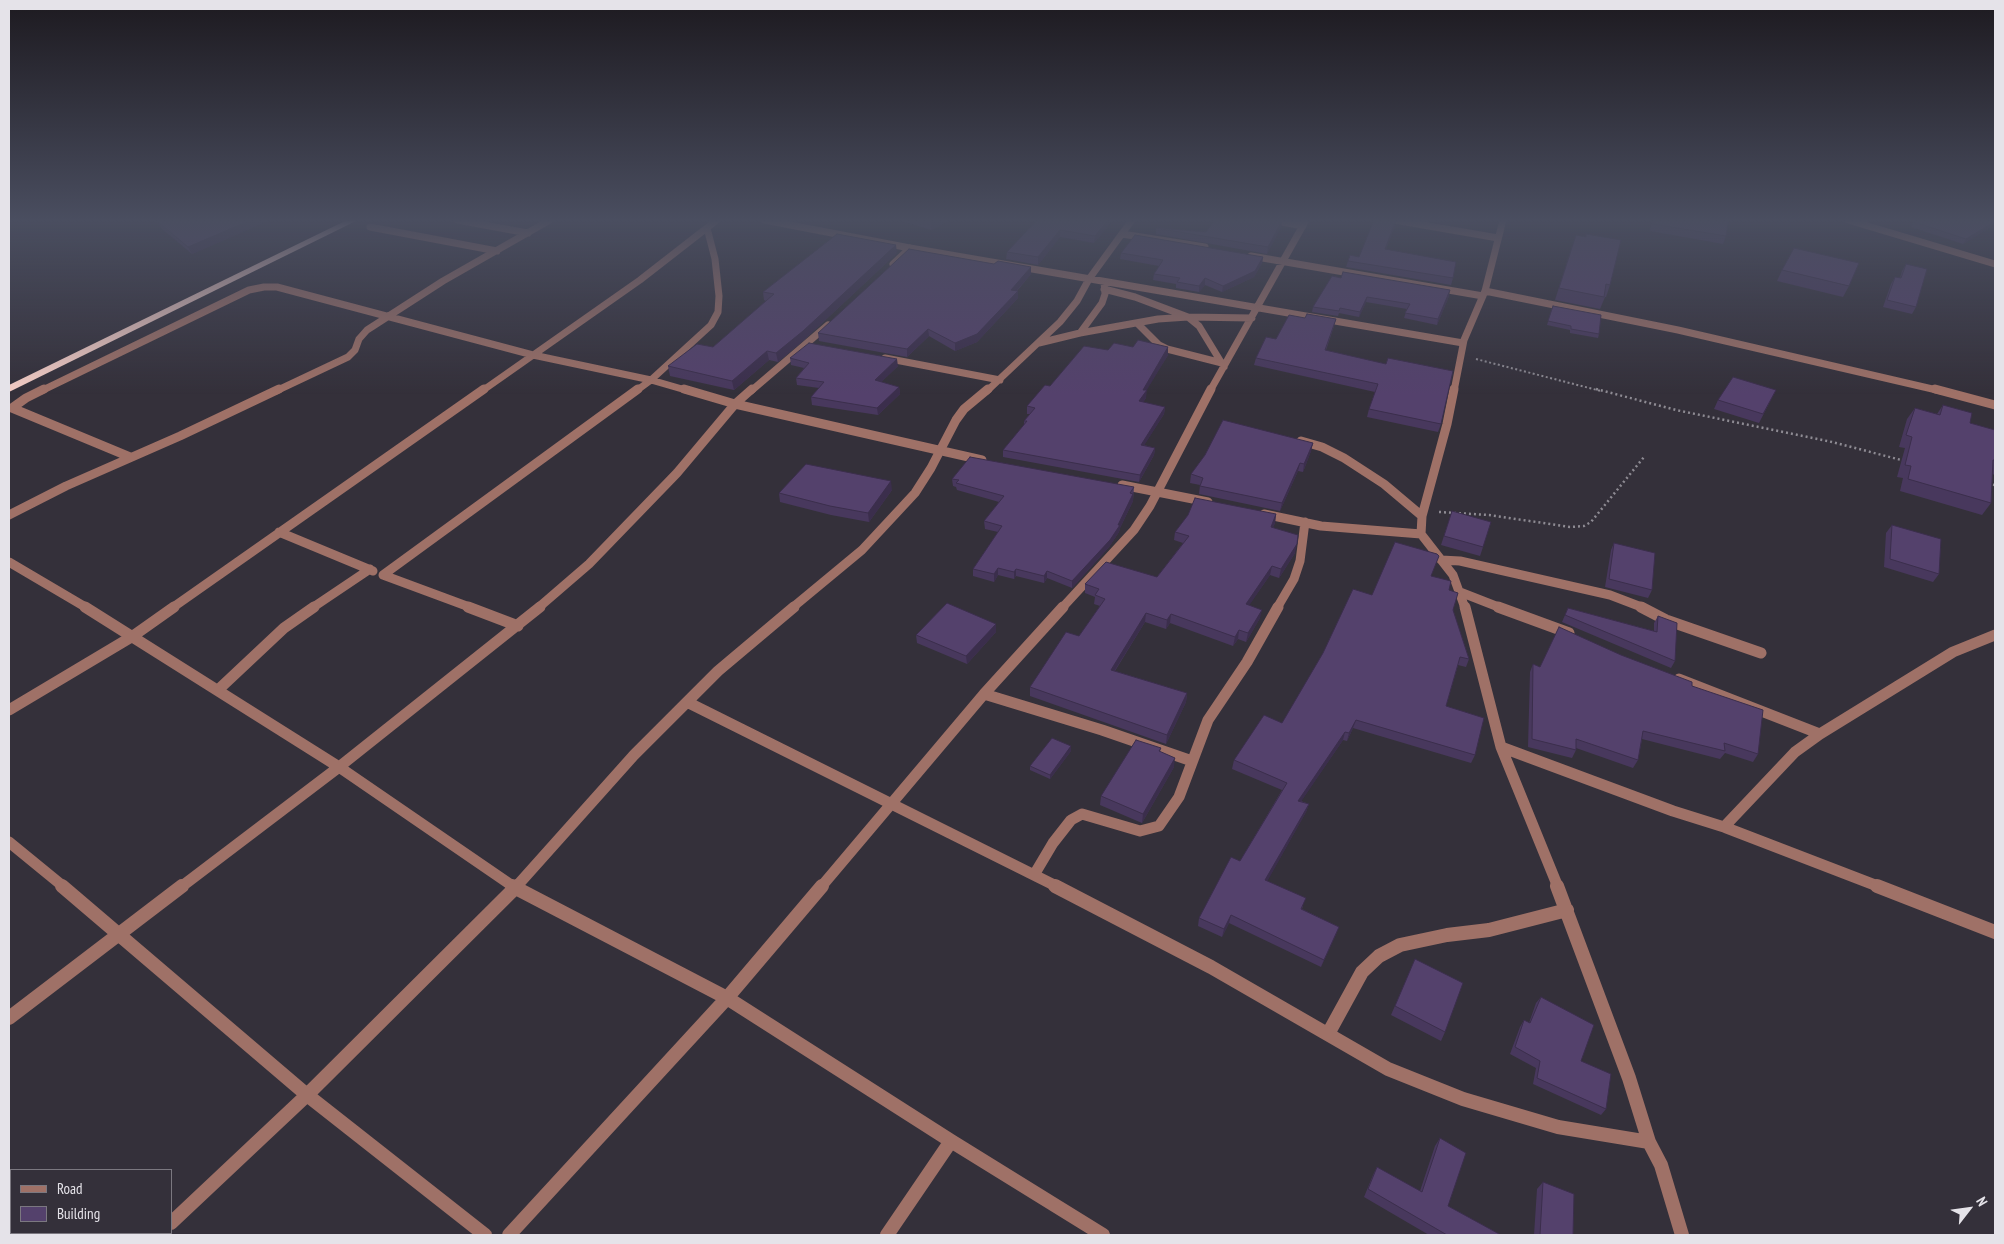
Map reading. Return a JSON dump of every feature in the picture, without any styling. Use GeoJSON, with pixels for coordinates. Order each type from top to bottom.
{"type":"FeatureCollection","features":[{"type":"Feature","properties":{"kind":"highway"},"geometry":{"type":"LineString","coordinates":[[9,389],[235,278]]}},
{"type":"Feature","properties":{"kind":"street"},"geometry":{"type":"LineString","coordinates":[[9,515],[348,357],[355,350],[359,339],[367,330],[451,278]]}},
{"type":"Feature","properties":{"kind":"street"},"geometry":{"type":"LineString","coordinates":[[9,710],[132,636],[643,278]]}},
{"type":"Feature","properties":{"kind":"street"},"geometry":{"type":"LineString","coordinates":[[383,575],[651,380],[711,325],[718,312],[718,278]]}},
{"type":"Feature","properties":{"kind":"street"},"geometry":{"type":"LineString","coordinates":[[1084,278],[1188,317],[1198,326],[1223,365]]}},
{"type":"Feature","properties":{"kind":"street"},"geometry":{"type":"LineString","coordinates":[[509,1235],[727,998],[984,694],[1134,530],[1157,492],[1223,365],[1274,278]]}},
{"type":"Feature","properties":{"kind":"street"},"geometry":{"type":"LineString","coordinates":[[1387,278],[1678,330],[1937,389],[1995,405]]}},
{"type":"Feature","properties":{"kind":"street"},"geometry":{"type":"LineString","coordinates":[[1488,278],[1484,294],[1462,349],[1447,424],[1423,512],[1421,534],[1454,575],[1469,618],[1501,747],[1567,910],[1629,1078],[1649,1142],[1661,1165],[1682,1235]]}},
{"type":"Feature","properties":{"kind":"street"},"geometry":{"type":"LineString","coordinates":[[172,1222],[307,1095],[515,888],[634,755],[718,671],[862,550],[915,494],[964,409],[1000,380],[1060,322],[1077,301],[1089,279]]}},
{"type":"Feature","properties":{"kind":"street"},"geometry":{"type":"LineString","coordinates":[[1104,285],[1462,349]]}},
{"type":"Feature","properties":{"kind":"street"},"geometry":{"type":"LineString","coordinates":[[1080,333],[1102,303],[1104,285]]}},
{"type":"Feature","properties":{"kind":"street"},"geometry":{"type":"LineString","coordinates":[[130,457],[12,408],[26,398],[248,290],[277,287],[534,355],[651,380],[735,404],[991,462]]}},
{"type":"Feature","properties":{"kind":"street"},"geometry":{"type":"LineString","coordinates":[[1038,344],[1080,333],[1137,323],[1188,317],[1255,313]]}},
{"type":"Feature","properties":{"kind":"street"},"geometry":{"type":"LineString","coordinates":[[9,1018],[339,767],[518,626],[589,564],[677,472],[735,404],[813,344],[837,316]]}},
{"type":"Feature","properties":{"kind":"street"},"geometry":{"type":"LineString","coordinates":[[1137,323],[1159,345],[1167,349],[1223,365]]}},
{"type":"Feature","properties":{"kind":"street"},"geometry":{"type":"LineString","coordinates":[[875,356],[1000,380]]}},
{"type":"Feature","properties":{"kind":"street"},"geometry":{"type":"LineString","coordinates":[[1290,438],[1322,446],[1344,458],[1423,512]]}},
{"type":"Feature","properties":{"kind":"street"},"geometry":{"type":"LineString","coordinates":[[1111,483],[1222,505]]}},
{"type":"Feature","properties":{"kind":"street"},"geometry":{"type":"LineString","coordinates":[[1259,513],[1321,526],[1421,534]]}},
{"type":"Feature","properties":{"kind":"street"},"geometry":{"type":"LineString","coordinates":[[1034,875],[1053,843],[1071,820],[1082,814],[1140,830],[1159,826],[1179,797],[1208,720],[1247,662],[1294,579],[1300,561],[1305,522]]}},
{"type":"Feature","properties":{"kind":"street"},"geometry":{"type":"LineString","coordinates":[[279,532],[383,575],[518,626]]}},
{"type":"Feature","properties":{"kind":"street"},"geometry":{"type":"LineString","coordinates":[[1442,560],[1460,561],[1610,595],[1631,602],[1666,620],[1761,653]]}},
{"type":"Feature","properties":{"kind":"street"},"geometry":{"type":"LineString","coordinates":[[9,562],[132,636],[339,767],[515,888],[727,998],[950,1141],[1103,1235]]}},
{"type":"Feature","properties":{"kind":"street"},"geometry":{"type":"LineString","coordinates":[[218,690],[284,628],[370,569]]}},
{"type":"Feature","properties":{"kind":"street"},"geometry":{"type":"LineString","coordinates":[[1460,592],[1579,638]]}},
{"type":"Feature","properties":{"kind":"street"},"geometry":{"type":"LineString","coordinates":[[1724,827],[1795,752],[1820,734],[1953,652],[1995,635]]}},
{"type":"Feature","properties":{"kind":"street"},"geometry":{"type":"LineString","coordinates":[[1671,676],[1820,734]]}},
{"type":"Feature","properties":{"kind":"street"},"geometry":{"type":"LineString","coordinates":[[984,694],[1102,730],[1192,761]]}},
{"type":"Feature","properties":{"kind":"street"},"geometry":{"type":"LineString","coordinates":[[687,702],[890,805],[1034,875],[1211,967],[1388,1069],[1463,1100],[1558,1127],[1649,1142]]}},
{"type":"Feature","properties":{"kind":"street"},"geometry":{"type":"LineString","coordinates":[[1501,747],[1673,811],[1724,827],[1995,932]]}},
{"type":"Feature","properties":{"kind":"street"},"geometry":{"type":"LineString","coordinates":[[9,842],[120,933],[307,1095],[486,1235]]}},
{"type":"Feature","properties":{"kind":"street"},"geometry":{"type":"LineString","coordinates":[[1328,1034],[1362,972],[1379,956],[1400,945],[1504,926],[1567,910]]}},
{"type":"Feature","properties":{"kind":"street"},"geometry":{"type":"LineString","coordinates":[[887,1235],[950,1141]]}},
{"type":"Feature","properties":{"kind":"path"},"geometry":{"type":"LineString","coordinates":[[1462,349],[1508,369],[1649,404],[1832,442],[1906,461]]}},
{"type":"Feature","properties":{"kind":"path"},"geometry":{"type":"LineString","coordinates":[[1423,512],[1489,515],[1543,521],[1570,527],[1584,526],[1591,522],[1644,457]]}},
{"type":"Feature","properties":{"kind":"path"},"geometry":{"type":"LineString","coordinates":[[1987,483],[1995,486]]}},
{"type":"Feature","properties":{"kind":"building"},"geometry":{"type":"Polygon","coordinates":[[[781,278],[860,278],[803,331],[776,353],[767,351],[732,381],[668,366],[697,344],[713,347],[774,294],[763,292],[781,278]]]}},
{"type":"Feature","properties":{"kind":"building"},"geometry":{"type":"Polygon","coordinates":[[[878,278],[1021,278],[1011,290],[1018,291],[977,334],[955,343],[928,329],[907,349],[818,333],[878,278]]]}},
{"type":"Feature","properties":{"kind":"building"},"geometry":{"type":"Polygon","coordinates":[[[1180,278],[1205,278],[1199,286],[1177,282],[1180,278]]]}},
{"type":"Feature","properties":{"kind":"building"},"geometry":{"type":"Polygon","coordinates":[[[1205,278],[1240,278],[1223,286],[1205,278]]]}},
{"type":"Feature","properties":{"kind":"building"},"geometry":{"type":"Polygon","coordinates":[[[1331,278],[1379,278],[1450,290],[1438,319],[1405,313],[1410,304],[1367,297],[1360,312],[1340,308],[1339,311],[1313,307],[1331,278]]]}},
{"type":"Feature","properties":{"kind":"building"},"geometry":{"type":"Polygon","coordinates":[[[1562,278],[1612,278],[1610,285],[1606,284],[1604,297],[1559,288],[1562,278]]]}},
{"type":"Feature","properties":{"kind":"building"},"geometry":{"type":"Polygon","coordinates":[[[1816,278],[1852,278],[1849,286],[1816,278]]]}},
{"type":"Feature","properties":{"kind":"building"},"geometry":{"type":"Polygon","coordinates":[[[1895,278],[1924,278],[1916,307],[1887,300],[1895,278]]]}},
{"type":"Feature","properties":{"kind":"building"},"geometry":{"type":"Polygon","coordinates":[[[1553,306],[1601,315],[1599,334],[1571,329],[1571,326],[1548,321],[1553,306]]]}},
{"type":"Feature","properties":{"kind":"building"},"geometry":{"type":"Polygon","coordinates":[[[1307,314],[1336,319],[1325,350],[1386,364],[1388,358],[1453,371],[1441,424],[1369,409],[1378,384],[1256,358],[1266,337],[1276,339],[1289,315],[1305,318],[1307,314]]]}},
{"type":"Feature","properties":{"kind":"building"},"geometry":{"type":"Polygon","coordinates":[[[1138,340],[1168,347],[1143,390],[1147,390],[1139,401],[1165,407],[1141,445],[1155,448],[1140,475],[1003,450],[1027,421],[1024,421],[1035,408],[1027,406],[1045,385],[1050,386],[1084,346],[1108,350],[1114,343],[1133,347],[1138,340]]]}},
{"type":"Feature","properties":{"kind":"building"},"geometry":{"type":"Polygon","coordinates":[[[809,343],[897,359],[875,380],[899,387],[877,408],[811,397],[824,382],[796,378],[809,363],[790,358],[809,343]]]}},
{"type":"Feature","properties":{"kind":"building"},"geometry":{"type":"Polygon","coordinates":[[[1733,377],[1776,390],[1763,414],[1718,400],[1733,377]]]}},
{"type":"Feature","properties":{"kind":"building"},"geometry":{"type":"Polygon","coordinates":[[[1943,405],[1972,413],[1970,423],[1995,430],[1995,460],[1993,460],[1991,503],[1908,479],[1911,466],[1905,465],[1912,437],[1906,435],[1915,408],[1940,415],[1943,405]]]}},
{"type":"Feature","properties":{"kind":"building"},"geometry":{"type":"Polygon","coordinates":[[[1223,420],[1313,443],[1304,464],[1300,463],[1282,503],[1200,486],[1203,478],[1191,474],[1205,455],[1223,420]]]}},
{"type":"Feature","properties":{"kind":"building"},"geometry":{"type":"Polygon","coordinates":[[[970,457],[1134,487],[1130,493],[1133,494],[1118,525],[1120,525],[1110,540],[1072,581],[1047,571],[1044,576],[1016,569],[1014,572],[998,568],[994,574],[973,569],[1002,526],[984,521],[1004,496],[956,483],[959,480],[952,479],[970,457]]]}},
{"type":"Feature","properties":{"kind":"building"},"geometry":{"type":"Polygon","coordinates":[[[806,464],[891,481],[868,513],[830,506],[779,493],[806,464]]]}},
{"type":"Feature","properties":{"kind":"building"},"geometry":{"type":"Polygon","coordinates":[[[1195,498],[1276,514],[1271,527],[1298,535],[1297,544],[1281,569],[1272,566],[1246,604],[1262,610],[1248,633],[1239,630],[1235,637],[1171,614],[1167,620],[1146,613],[1111,670],[1187,693],[1167,735],[1030,687],[1066,632],[1079,636],[1105,599],[1095,595],[1099,589],[1085,584],[1106,562],[1157,577],[1189,536],[1175,532],[1188,515],[1195,498]]]}},
{"type":"Feature","properties":{"kind":"building"},"geometry":{"type":"Polygon","coordinates":[[[1452,511],[1491,522],[1483,547],[1444,536],[1452,511]]]}},
{"type":"Feature","properties":{"kind":"building"},"geometry":{"type":"Polygon","coordinates":[[[1892,525],[1941,539],[1939,574],[1890,559],[1892,525]]]}},
{"type":"Feature","properties":{"kind":"building"},"geometry":{"type":"Polygon","coordinates":[[[1395,542],[1437,554],[1439,556],[1431,576],[1451,581],[1449,590],[1458,593],[1453,610],[1469,659],[1460,657],[1446,706],[1484,718],[1475,755],[1356,720],[1349,733],[1345,732],[1298,801],[1309,804],[1265,880],[1306,898],[1301,909],[1339,927],[1324,960],[1231,915],[1224,929],[1199,918],[1231,857],[1240,861],[1287,783],[1234,760],[1264,715],[1282,723],[1323,653],[1353,589],[1372,595],[1395,542]]]}},
{"type":"Feature","properties":{"kind":"building"},"geometry":{"type":"Polygon","coordinates":[[[1614,543],[1655,553],[1652,590],[1609,579],[1614,543]]]}},
{"type":"Feature","properties":{"kind":"building"},"geometry":{"type":"Polygon","coordinates":[[[947,603],[996,624],[966,656],[916,635],[947,603]]]}},
{"type":"Feature","properties":{"kind":"building"},"geometry":{"type":"Polygon","coordinates":[[[1568,608],[1657,632],[1658,616],[1677,623],[1675,661],[1565,615],[1568,608]]]}},
{"type":"Feature","properties":{"kind":"building"},"geometry":{"type":"Polygon","coordinates":[[[1559,627],[1621,655],[1692,682],[1692,686],[1763,710],[1758,754],[1724,743],[1725,751],[1643,731],[1638,760],[1576,739],[1576,750],[1532,739],[1533,664],[1540,667],[1559,627]]]}},
{"type":"Feature","properties":{"kind":"building"},"geometry":{"type":"Polygon","coordinates":[[[1052,738],[1071,746],[1050,775],[1030,766],[1052,738]]]}},
{"type":"Feature","properties":{"kind":"building"},"geometry":{"type":"Polygon","coordinates":[[[1136,740],[1161,748],[1159,751],[1175,758],[1143,814],[1101,796],[1136,740]]]}},
{"type":"Feature","properties":{"kind":"building"},"geometry":{"type":"Polygon","coordinates":[[[1415,959],[1463,983],[1445,1032],[1395,1006],[1415,959]]]}},
{"type":"Feature","properties":{"kind":"building"},"geometry":{"type":"Polygon","coordinates":[[[1541,997],[1594,1025],[1581,1061],[1611,1074],[1606,1109],[1537,1078],[1540,1061],[1515,1047],[1524,1020],[1530,1023],[1541,997]]]}},
{"type":"Feature","properties":{"kind":"building"},"geometry":{"type":"Polygon","coordinates":[[[1440,1138],[1466,1153],[1448,1206],[1501,1235],[1447,1235],[1368,1189],[1377,1167],[1422,1192],[1440,1138]]]}},
{"type":"Feature","properties":{"kind":"building"},"geometry":{"type":"Polygon","coordinates":[[[1543,1182],[1574,1194],[1573,1235],[1540,1235],[1543,1182]]]}}]}
